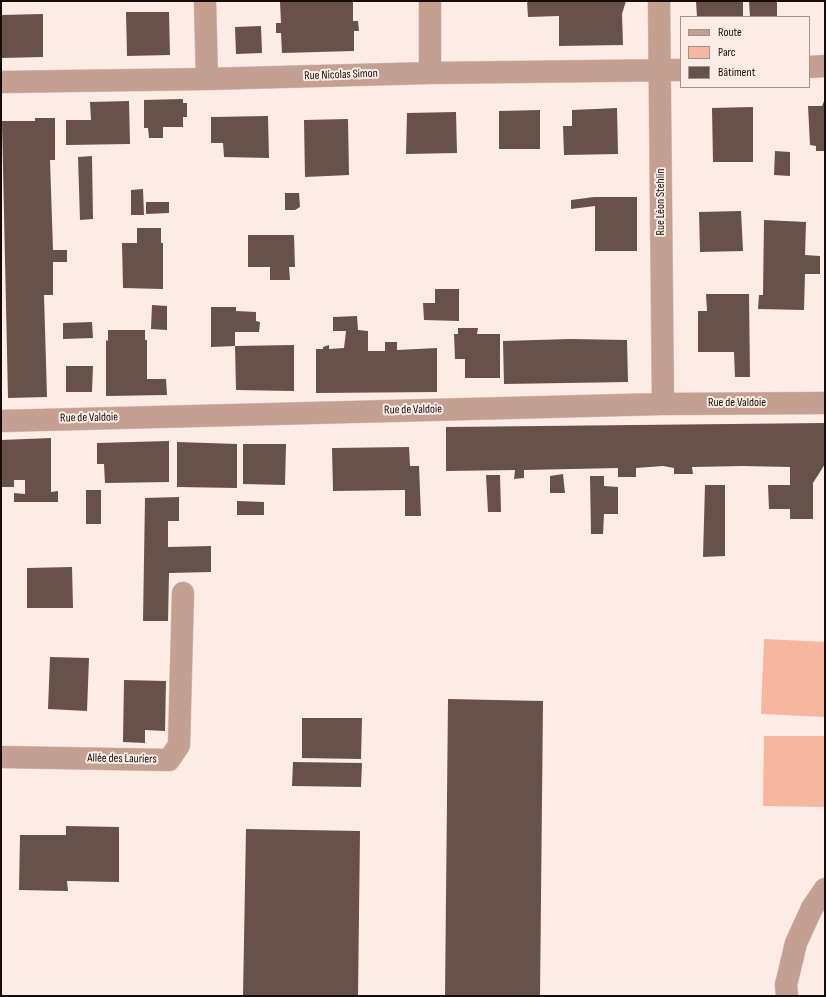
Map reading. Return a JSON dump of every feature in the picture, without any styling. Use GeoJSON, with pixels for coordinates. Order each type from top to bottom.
{"type":"FeatureCollection","features":[{"type":"Feature","properties":{"kind":"street"},"geometry":{"type":"LineString","coordinates":[[205,1],[207,79]]}},
{"type":"Feature","properties":{"kind":"street"},"geometry":{"type":"LineString","coordinates":[[430,1],[430,73]]}},
{"type":"Feature","properties":{"kind":"street","name":"Rue Léon Stehlin"},"geometry":{"type":"LineString","coordinates":[[659,1],[671,70],[663,404]]}},
{"type":"Feature","properties":{"kind":"street"},"geometry":{"type":"LineString","coordinates":[[810,67],[825,66]]}},
{"type":"Feature","properties":{"kind":"street","name":"Rue Nicolas Simon"},"geometry":{"type":"LineString","coordinates":[[1,82],[207,79],[430,73],[671,70]]}},
{"type":"Feature","properties":{"kind":"street","name":"Rue de Valdoie"},"geometry":{"type":"LineString","coordinates":[[1,421],[663,404],[825,403]]}},
{"type":"Feature","properties":{"kind":"street","name":"Allée des Lauriers"},"geometry":{"type":"LineString","coordinates":[[1,757],[169,760],[179,745],[183,593]]}},
{"type":"Feature","properties":{"kind":"street"},"geometry":{"type":"LineString","coordinates":[[787,996],[786,985],[796,944],[812,908],[825,889]]}},
{"type":"Feature","properties":{"kind":"green space"},"geometry":{"type":"Polygon","coordinates":[[[764,639],[825,642],[825,717],[761,714],[764,639]]]}},
{"type":"Feature","properties":{"kind":"green space"},"geometry":{"type":"Polygon","coordinates":[[[764,736],[825,736],[825,807],[763,806],[764,736]]]}},
{"type":"Feature","properties":{"kind":"building"},"geometry":{"type":"Polygon","coordinates":[[[353,1],[353,21],[358,21],[359,31],[354,31],[354,51],[282,53],[281,33],[276,33],[276,23],[281,23],[280,2],[353,1]]]}},
{"type":"Feature","properties":{"kind":"building"},"geometry":{"type":"Polygon","coordinates":[[[527,1],[626,1],[622,14],[623,45],[559,46],[559,16],[528,17],[527,1]]]}},
{"type":"Feature","properties":{"kind":"building"},"geometry":{"type":"Polygon","coordinates":[[[696,1],[743,1],[743,16],[697,16],[696,1]]]}},
{"type":"Feature","properties":{"kind":"building"},"geometry":{"type":"Polygon","coordinates":[[[749,1],[777,1],[777,16],[750,16],[749,1]]]}},
{"type":"Feature","properties":{"kind":"building"},"geometry":{"type":"Polygon","coordinates":[[[126,12],[169,12],[170,55],[127,56],[126,12]]]}},
{"type":"Feature","properties":{"kind":"building"},"geometry":{"type":"Polygon","coordinates":[[[43,14],[43,57],[1,58],[1,15],[43,14]]]}},
{"type":"Feature","properties":{"kind":"building"},"geometry":{"type":"Polygon","coordinates":[[[261,26],[262,53],[236,54],[235,27],[261,26]]]}},
{"type":"Feature","properties":{"kind":"building"},"geometry":{"type":"Polygon","coordinates":[[[183,99],[183,103],[187,103],[187,117],[183,117],[183,127],[163,127],[163,138],[149,138],[148,128],[144,128],[144,100],[183,99]]]}},
{"type":"Feature","properties":{"kind":"building"},"geometry":{"type":"Polygon","coordinates":[[[825,99],[825,151],[816,151],[816,146],[810,145],[808,106],[822,106],[825,99]]]}},
{"type":"Feature","properties":{"kind":"building"},"geometry":{"type":"Polygon","coordinates":[[[129,101],[130,144],[66,145],[66,120],[91,120],[90,102],[129,101]]]}},
{"type":"Feature","properties":{"kind":"building"},"geometry":{"type":"Polygon","coordinates":[[[753,107],[753,162],[713,162],[712,108],[753,107]]]}},
{"type":"Feature","properties":{"kind":"building"},"geometry":{"type":"Polygon","coordinates":[[[617,108],[618,154],[564,155],[563,126],[572,126],[572,110],[617,108]]]}},
{"type":"Feature","properties":{"kind":"building"},"geometry":{"type":"Polygon","coordinates":[[[540,110],[540,149],[499,149],[499,111],[540,110]]]}},
{"type":"Feature","properties":{"kind":"building"},"geometry":{"type":"Polygon","coordinates":[[[456,112],[457,153],[406,154],[407,113],[456,112]]]}},
{"type":"Feature","properties":{"kind":"building"},"geometry":{"type":"Polygon","coordinates":[[[268,116],[269,158],[224,157],[223,143],[211,143],[211,117],[268,116]]]}},
{"type":"Feature","properties":{"kind":"building"},"geometry":{"type":"Polygon","coordinates":[[[35,118],[55,118],[55,160],[50,160],[53,250],[67,250],[67,262],[53,262],[53,295],[44,295],[47,397],[8,398],[2,121],[35,121],[35,118]]]}},
{"type":"Feature","properties":{"kind":"building"},"geometry":{"type":"Polygon","coordinates":[[[348,119],[349,175],[305,177],[304,120],[348,119]]]}},
{"type":"Feature","properties":{"kind":"building"},"geometry":{"type":"Polygon","coordinates":[[[775,151],[790,152],[790,176],[774,175],[775,151]]]}},
{"type":"Feature","properties":{"kind":"building"},"geometry":{"type":"Polygon","coordinates":[[[92,156],[93,219],[80,220],[78,157],[92,156]]]}},
{"type":"Feature","properties":{"kind":"building"},"geometry":{"type":"Polygon","coordinates":[[[143,189],[144,215],[131,215],[131,190],[143,189]]]}},
{"type":"Feature","properties":{"kind":"building"},"geometry":{"type":"Polygon","coordinates":[[[285,193],[299,193],[300,207],[295,210],[285,210],[285,193]]]}},
{"type":"Feature","properties":{"kind":"building"},"geometry":{"type":"Polygon","coordinates":[[[594,197],[637,197],[637,251],[595,251],[595,206],[571,209],[571,200],[594,197]]]}},
{"type":"Feature","properties":{"kind":"building"},"geometry":{"type":"Polygon","coordinates":[[[146,202],[169,202],[169,213],[146,214],[146,202]]]}},
{"type":"Feature","properties":{"kind":"building"},"geometry":{"type":"Polygon","coordinates":[[[741,211],[743,251],[700,252],[699,212],[741,211]]]}},
{"type":"Feature","properties":{"kind":"building"},"geometry":{"type":"Polygon","coordinates":[[[764,220],[806,222],[805,255],[820,256],[820,274],[805,274],[804,310],[758,309],[759,295],[763,295],[764,220]]]}},
{"type":"Feature","properties":{"kind":"building"},"geometry":{"type":"Polygon","coordinates":[[[137,228],[161,228],[161,243],[163,243],[163,289],[123,288],[122,243],[137,243],[137,228]]]}},
{"type":"Feature","properties":{"kind":"building"},"geometry":{"type":"Polygon","coordinates":[[[248,235],[294,235],[295,267],[289,267],[290,280],[270,280],[270,267],[248,267],[248,235]]]}},
{"type":"Feature","properties":{"kind":"building"},"geometry":{"type":"Polygon","coordinates":[[[435,289],[459,289],[459,321],[424,320],[423,303],[435,303],[435,289]]]}},
{"type":"Feature","properties":{"kind":"building"},"geometry":{"type":"Polygon","coordinates":[[[706,294],[749,294],[750,377],[735,377],[734,352],[698,352],[698,311],[707,311],[706,294]]]}},
{"type":"Feature","properties":{"kind":"building"},"geometry":{"type":"Polygon","coordinates":[[[152,305],[167,306],[167,330],[151,329],[152,305]]]}},
{"type":"Feature","properties":{"kind":"building"},"geometry":{"type":"Polygon","coordinates":[[[211,307],[236,307],[236,311],[256,312],[256,321],[260,322],[259,332],[235,332],[235,346],[211,347],[211,307]]]}},
{"type":"Feature","properties":{"kind":"building"},"geometry":{"type":"Polygon","coordinates":[[[357,316],[358,330],[368,331],[368,351],[385,351],[385,342],[397,342],[397,350],[437,348],[437,392],[316,393],[316,349],[323,349],[323,347],[329,345],[329,349],[344,348],[346,331],[333,331],[333,317],[357,316]]]}},
{"type":"Feature","properties":{"kind":"building"},"geometry":{"type":"Polygon","coordinates":[[[92,322],[93,338],[63,339],[63,323],[92,322]]]}},
{"type":"Feature","properties":{"kind":"building"},"geometry":{"type":"Polygon","coordinates":[[[458,328],[478,328],[477,334],[500,334],[500,378],[465,378],[465,359],[455,359],[454,334],[458,334],[458,328]]]}},
{"type":"Feature","properties":{"kind":"building"},"geometry":{"type":"Polygon","coordinates":[[[108,330],[145,330],[145,340],[147,340],[147,379],[166,379],[167,395],[106,396],[106,340],[108,341],[108,330]]]}},
{"type":"Feature","properties":{"kind":"building"},"geometry":{"type":"Polygon","coordinates":[[[570,339],[627,340],[628,382],[504,384],[503,341],[570,339]]]}},
{"type":"Feature","properties":{"kind":"building"},"geometry":{"type":"Polygon","coordinates":[[[294,345],[294,391],[236,390],[235,346],[294,345]]]}},
{"type":"Feature","properties":{"kind":"building"},"geometry":{"type":"Polygon","coordinates":[[[66,366],[93,366],[92,392],[66,392],[66,366]]]}},
{"type":"Feature","properties":{"kind":"building"},"geometry":{"type":"Polygon","coordinates":[[[825,423],[825,464],[813,483],[813,519],[790,519],[790,509],[769,509],[768,485],[790,485],[790,467],[692,467],[693,474],[674,474],[674,468],[663,466],[636,468],[636,477],[618,477],[618,468],[524,470],[524,478],[514,479],[515,470],[446,471],[446,427],[825,423]]]}},
{"type":"Feature","properties":{"kind":"building"},"geometry":{"type":"Polygon","coordinates":[[[51,438],[51,492],[58,491],[58,502],[14,502],[14,493],[25,494],[25,480],[14,480],[14,487],[1,487],[1,440],[51,438]]]}},
{"type":"Feature","properties":{"kind":"building"},"geometry":{"type":"Polygon","coordinates":[[[169,441],[169,482],[105,483],[104,464],[97,464],[97,443],[169,441]]]}},
{"type":"Feature","properties":{"kind":"building"},"geometry":{"type":"Polygon","coordinates":[[[177,442],[237,444],[237,488],[177,487],[177,442]]]}},
{"type":"Feature","properties":{"kind":"building"},"geometry":{"type":"Polygon","coordinates":[[[243,444],[286,444],[285,485],[243,484],[243,444]]]}},
{"type":"Feature","properties":{"kind":"building"},"geometry":{"type":"Polygon","coordinates":[[[409,447],[410,466],[419,466],[421,516],[405,516],[405,490],[333,491],[332,448],[409,447]]]}},
{"type":"Feature","properties":{"kind":"building"},"geometry":{"type":"Polygon","coordinates":[[[563,474],[565,493],[550,493],[550,476],[563,474]]]}},
{"type":"Feature","properties":{"kind":"building"},"geometry":{"type":"Polygon","coordinates":[[[486,475],[500,475],[501,512],[488,512],[486,475]]]}},
{"type":"Feature","properties":{"kind":"building"},"geometry":{"type":"Polygon","coordinates":[[[590,476],[604,476],[604,486],[618,487],[618,514],[604,514],[603,534],[591,534],[590,476]]]}},
{"type":"Feature","properties":{"kind":"building"},"geometry":{"type":"Polygon","coordinates":[[[705,485],[725,485],[725,556],[703,557],[705,485]]]}},
{"type":"Feature","properties":{"kind":"building"},"geometry":{"type":"Polygon","coordinates":[[[86,490],[101,490],[101,524],[86,524],[86,490]]]}},
{"type":"Feature","properties":{"kind":"building"},"geometry":{"type":"Polygon","coordinates":[[[179,497],[179,521],[168,521],[168,547],[211,546],[211,572],[169,573],[168,621],[143,621],[145,498],[179,497]]]}},
{"type":"Feature","properties":{"kind":"building"},"geometry":{"type":"Polygon","coordinates":[[[237,501],[264,502],[264,515],[237,515],[237,501]]]}},
{"type":"Feature","properties":{"kind":"building"},"geometry":{"type":"Polygon","coordinates":[[[72,567],[73,608],[27,608],[27,568],[72,567]]]}},
{"type":"Feature","properties":{"kind":"building"},"geometry":{"type":"Polygon","coordinates":[[[50,657],[89,658],[87,711],[48,709],[50,657]]]}},
{"type":"Feature","properties":{"kind":"building"},"geometry":{"type":"Polygon","coordinates":[[[124,680],[166,681],[165,731],[145,730],[145,743],[123,742],[124,680]]]}},
{"type":"Feature","properties":{"kind":"building"},"geometry":{"type":"Polygon","coordinates":[[[448,699],[543,701],[540,996],[445,996],[448,699]]]}},
{"type":"Feature","properties":{"kind":"building"},"geometry":{"type":"Polygon","coordinates":[[[302,718],[362,718],[361,759],[302,758],[302,718]]]}},
{"type":"Feature","properties":{"kind":"building"},"geometry":{"type":"Polygon","coordinates":[[[293,762],[362,763],[361,787],[292,786],[293,762]]]}},
{"type":"Feature","properties":{"kind":"building"},"geometry":{"type":"Polygon","coordinates":[[[66,826],[119,827],[119,882],[67,881],[68,891],[19,890],[20,835],[66,835],[66,826]]]}},
{"type":"Feature","properties":{"kind":"building"},"geometry":{"type":"Polygon","coordinates":[[[246,829],[360,831],[358,996],[243,996],[246,829]]]}}]}
